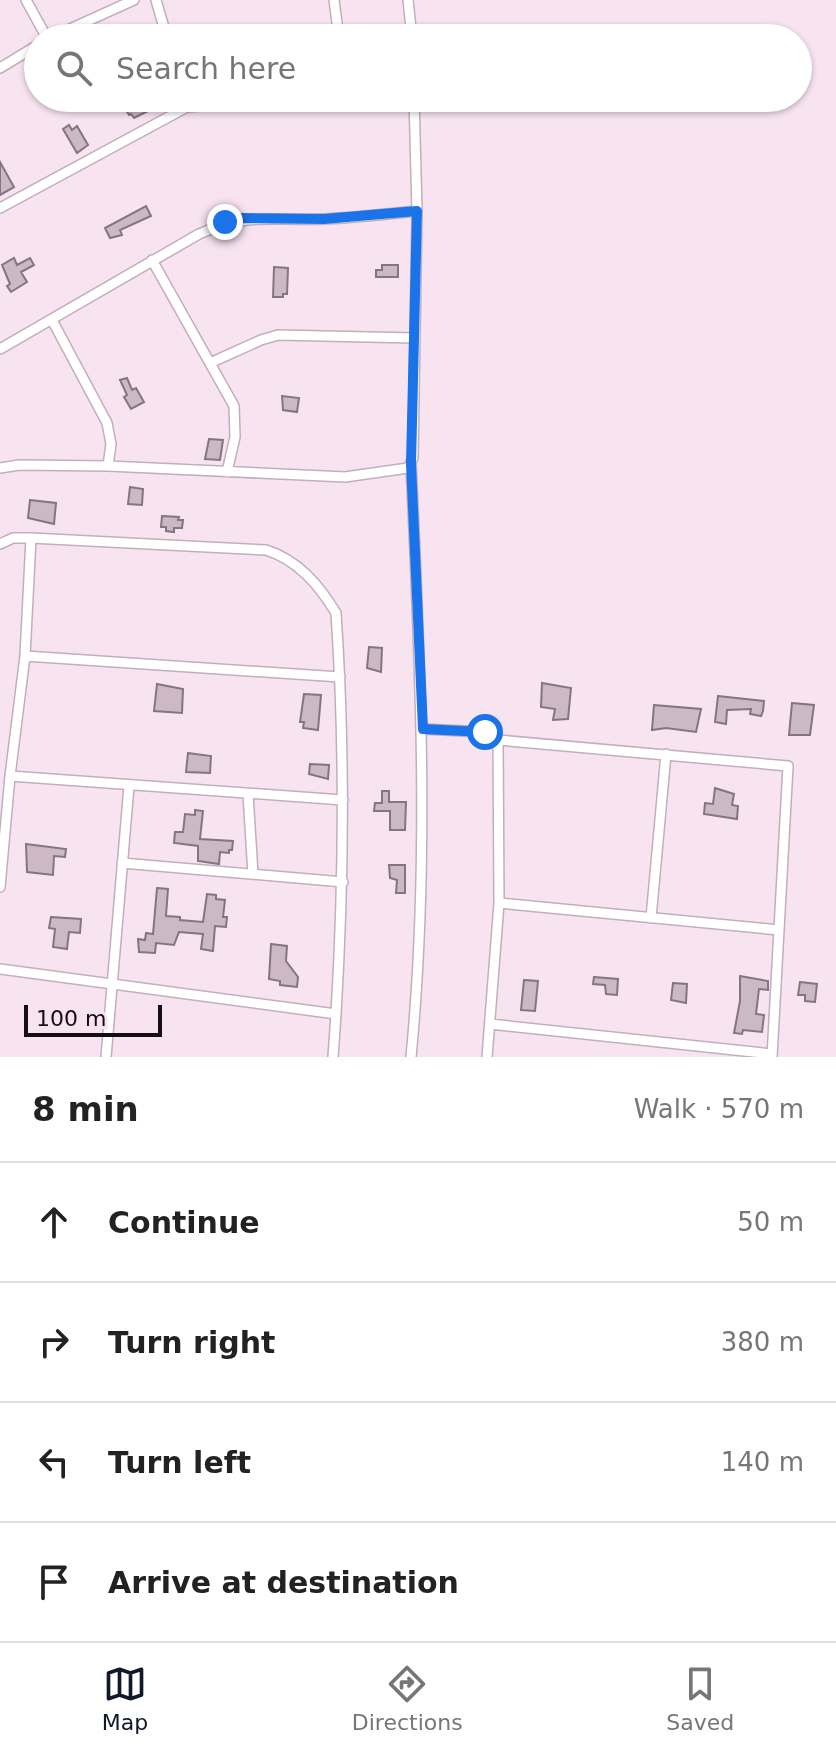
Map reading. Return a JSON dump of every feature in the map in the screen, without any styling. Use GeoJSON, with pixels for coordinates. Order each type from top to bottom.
{"type":"FeatureCollection","features":[{"type":"Feature","properties":{"kind":"street"},"geometry":{"type":"LineString","coordinates":[[26,0],[40,24]]}},
{"type":"Feature","properties":{"kind":"street"},"geometry":{"type":"LineString","coordinates":[[80,24],[134,0]]}},
{"type":"Feature","properties":{"kind":"street"},"geometry":{"type":"LineString","coordinates":[[156,0],[163,24]]}},
{"type":"Feature","properties":{"kind":"street"},"geometry":{"type":"LineString","coordinates":[[334,0],[337,24]]}},
{"type":"Feature","properties":{"kind":"street"},"geometry":{"type":"LineString","coordinates":[[408,0],[411,24]]}},
{"type":"Feature","properties":{"kind":"street"},"geometry":{"type":"LineString","coordinates":[[0,68],[24,53]]}},
{"type":"Feature","properties":{"kind":"street"},"geometry":{"type":"LineString","coordinates":[[0,208],[168,112]]}},
{"type":"Feature","properties":{"kind":"street"},"geometry":{"type":"LineString","coordinates":[[411,1057],[422,880],[423,729],[411,464],[417,211],[414,112]]}},
{"type":"Feature","properties":{"kind":"street"},"geometry":{"type":"LineString","coordinates":[[0,349],[152,260],[225,222],[243,218],[324,219],[417,211]]}},
{"type":"Feature","properties":{"kind":"street"},"geometry":{"type":"LineString","coordinates":[[152,260],[234,406],[235,437],[227,472]]}},
{"type":"Feature","properties":{"kind":"street"},"geometry":{"type":"LineString","coordinates":[[52,320],[107,423],[111,444],[108,466]]}},
{"type":"Feature","properties":{"kind":"street"},"geometry":{"type":"LineString","coordinates":[[210,363],[278,335],[414,338]]}},
{"type":"Feature","properties":{"kind":"street"},"geometry":{"type":"LineString","coordinates":[[1,465],[108,466],[345,477],[401,471],[411,464]]}},
{"type":"Feature","properties":{"kind":"street"},"geometry":{"type":"LineString","coordinates":[[0,544],[13,538],[31,538],[266,550],[285,556],[311,579],[336,613],[343,882],[333,1057]]}},
{"type":"Feature","properties":{"kind":"street"},"geometry":{"type":"LineString","coordinates":[[0,887],[25,656],[31,538]]}},
{"type":"Feature","properties":{"kind":"street"},"geometry":{"type":"LineString","coordinates":[[25,656],[340,677]]}},
{"type":"Feature","properties":{"kind":"street"},"geometry":{"type":"LineString","coordinates":[[423,729],[485,732],[498,740],[788,766],[772,1055],[490,1024]]}},
{"type":"Feature","properties":{"kind":"street"},"geometry":{"type":"LineString","coordinates":[[487,1057],[499,903],[498,740]]}},
{"type":"Feature","properties":{"kind":"street"},"geometry":{"type":"LineString","coordinates":[[651,918],[666,754]]}},
{"type":"Feature","properties":{"kind":"street"},"geometry":{"type":"LineString","coordinates":[[10,776],[343,800]]}},
{"type":"Feature","properties":{"kind":"street"},"geometry":{"type":"LineString","coordinates":[[106,1057],[129,786]]}},
{"type":"Feature","properties":{"kind":"street"},"geometry":{"type":"LineString","coordinates":[[248,794],[253,874]]}},
{"type":"Feature","properties":{"kind":"street"},"geometry":{"type":"LineString","coordinates":[[122,863],[343,882]]}},
{"type":"Feature","properties":{"kind":"street"},"geometry":{"type":"LineString","coordinates":[[499,903],[779,930]]}},
{"type":"Feature","properties":{"kind":"street"},"geometry":{"type":"LineString","coordinates":[[0,969],[336,1014]]}},
{"type":"Feature","properties":{"kind":"building"},"geometry":{"type":"Polygon","coordinates":[[[127,112],[146,112],[134,118],[127,112]]]}},
{"type":"Feature","properties":{"kind":"building"},"geometry":{"type":"Polygon","coordinates":[[[69,125],[72,130],[77,126],[88,145],[77,153],[63,129],[69,125]]]}},
{"type":"Feature","properties":{"kind":"building"},"geometry":{"type":"Polygon","coordinates":[[[0,162],[14,187],[0,195],[0,162]]]}},
{"type":"Feature","properties":{"kind":"building"},"geometry":{"type":"Polygon","coordinates":[[[146,206],[151,216],[120,230],[122,235],[110,238],[105,228],[146,206]]]}},
{"type":"Feature","properties":{"kind":"building"},"geometry":{"type":"Polygon","coordinates":[[[14,258],[17,265],[30,258],[34,265],[21,272],[27,282],[11,292],[2,265],[14,258]]]}},
{"type":"Feature","properties":{"kind":"building"},"geometry":{"type":"Polygon","coordinates":[[[382,265],[398,265],[398,277],[376,277],[376,270],[382,270],[382,265]]]}},
{"type":"Feature","properties":{"kind":"building"},"geometry":{"type":"Polygon","coordinates":[[[274,267],[288,268],[287,294],[283,297],[273,297],[274,267]]]}},
{"type":"Feature","properties":{"kind":"building"},"geometry":{"type":"Polygon","coordinates":[[[127,378],[132,390],[136,388],[144,402],[131,409],[120,380],[127,378]]]}},
{"type":"Feature","properties":{"kind":"building"},"geometry":{"type":"Polygon","coordinates":[[[282,396],[299,398],[297,412],[283,410],[282,396]]]}},
{"type":"Feature","properties":{"kind":"building"},"geometry":{"type":"Polygon","coordinates":[[[209,439],[223,440],[220,460],[205,459],[209,439]]]}},
{"type":"Feature","properties":{"kind":"building"},"geometry":{"type":"Polygon","coordinates":[[[130,487],[143,489],[142,505],[128,504],[130,487]]]}},
{"type":"Feature","properties":{"kind":"building"},"geometry":{"type":"Polygon","coordinates":[[[30,500],[56,503],[54,524],[28,518],[30,500]]]}},
{"type":"Feature","properties":{"kind":"building"},"geometry":{"type":"Polygon","coordinates":[[[162,516],[179,517],[178,520],[183,520],[182,528],[174,528],[174,532],[166,531],[166,527],[161,527],[162,516]]]}},
{"type":"Feature","properties":{"kind":"building"},"geometry":{"type":"Polygon","coordinates":[[[369,647],[382,648],[381,672],[367,668],[369,647]]]}},
{"type":"Feature","properties":{"kind":"building"},"geometry":{"type":"Polygon","coordinates":[[[542,683],[571,688],[568,719],[553,720],[555,709],[541,707],[542,683]]]}},
{"type":"Feature","properties":{"kind":"building"},"geometry":{"type":"Polygon","coordinates":[[[157,684],[183,689],[182,713],[154,711],[157,684]]]}},
{"type":"Feature","properties":{"kind":"building"},"geometry":{"type":"Polygon","coordinates":[[[304,694],[321,695],[318,730],[303,728],[304,722],[300,722],[304,694]]]}},
{"type":"Feature","properties":{"kind":"building"},"geometry":{"type":"Polygon","coordinates":[[[718,696],[764,701],[763,711],[761,716],[750,714],[751,709],[727,710],[726,724],[715,722],[718,696]]]}},
{"type":"Feature","properties":{"kind":"building"},"geometry":{"type":"Polygon","coordinates":[[[792,703],[814,705],[810,735],[789,735],[792,703]]]}},
{"type":"Feature","properties":{"kind":"building"},"geometry":{"type":"Polygon","coordinates":[[[654,705],[701,709],[696,732],[666,728],[652,730],[654,705]]]}},
{"type":"Feature","properties":{"kind":"building"},"geometry":{"type":"Polygon","coordinates":[[[188,753],[211,756],[210,773],[186,772],[188,753]]]}},
{"type":"Feature","properties":{"kind":"building"},"geometry":{"type":"Polygon","coordinates":[[[310,764],[329,765],[328,779],[309,774],[310,764]]]}},
{"type":"Feature","properties":{"kind":"building"},"geometry":{"type":"Polygon","coordinates":[[[715,788],[734,794],[732,805],[738,806],[737,819],[704,814],[705,803],[713,804],[715,788]]]}},
{"type":"Feature","properties":{"kind":"building"},"geometry":{"type":"Polygon","coordinates":[[[382,791],[389,791],[389,802],[406,802],[405,830],[390,830],[390,811],[374,811],[375,803],[382,803],[382,791]]]}},
{"type":"Feature","properties":{"kind":"building"},"geometry":{"type":"Polygon","coordinates":[[[195,810],[203,811],[200,839],[233,841],[229,853],[220,852],[219,864],[198,861],[198,846],[174,843],[175,832],[183,832],[185,814],[195,815],[195,810]]]}},
{"type":"Feature","properties":{"kind":"building"},"geometry":{"type":"Polygon","coordinates":[[[26,844],[66,849],[65,857],[54,856],[53,875],[27,872],[26,844]]]}},
{"type":"Feature","properties":{"kind":"building"},"geometry":{"type":"Polygon","coordinates":[[[389,865],[405,865],[405,893],[396,893],[397,880],[390,878],[389,865]]]}},
{"type":"Feature","properties":{"kind":"building"},"geometry":{"type":"Polygon","coordinates":[[[157,888],[168,889],[166,916],[180,917],[180,920],[203,922],[207,894],[225,900],[223,917],[227,917],[226,927],[215,926],[213,951],[201,949],[203,934],[179,932],[174,945],[156,943],[155,953],[139,952],[138,939],[145,940],[146,933],[153,934],[157,888]]]}},
{"type":"Feature","properties":{"kind":"building"},"geometry":{"type":"Polygon","coordinates":[[[51,917],[81,919],[80,933],[69,932],[67,949],[53,947],[55,929],[49,928],[51,917]]]}},
{"type":"Feature","properties":{"kind":"building"},"geometry":{"type":"Polygon","coordinates":[[[271,944],[287,946],[286,961],[298,977],[297,987],[280,985],[280,981],[269,979],[271,944]]]}},
{"type":"Feature","properties":{"kind":"building"},"geometry":{"type":"Polygon","coordinates":[[[740,976],[768,981],[768,990],[759,989],[756,1014],[764,1015],[762,1032],[743,1030],[742,1034],[734,1033],[740,1001],[740,976]]]}},
{"type":"Feature","properties":{"kind":"building"},"geometry":{"type":"Polygon","coordinates":[[[594,977],[618,979],[617,995],[606,994],[605,985],[593,984],[594,977]]]}},
{"type":"Feature","properties":{"kind":"building"},"geometry":{"type":"Polygon","coordinates":[[[524,980],[538,981],[535,1011],[521,1010],[524,980]]]}},
{"type":"Feature","properties":{"kind":"building"},"geometry":{"type":"Polygon","coordinates":[[[800,982],[817,984],[815,1002],[805,1001],[805,995],[798,995],[800,982]]]}},
{"type":"Feature","properties":{"kind":"building"},"geometry":{"type":"Polygon","coordinates":[[[673,983],[687,984],[686,1003],[671,1000],[673,983]]]}},
{"type":"Feature","properties":{"kind":"route"},"geometry":{"type":"LineString","coordinates":[[225,222],[243,218],[324,219],[417,211],[411,464],[423,729],[485,732]]}}]}
